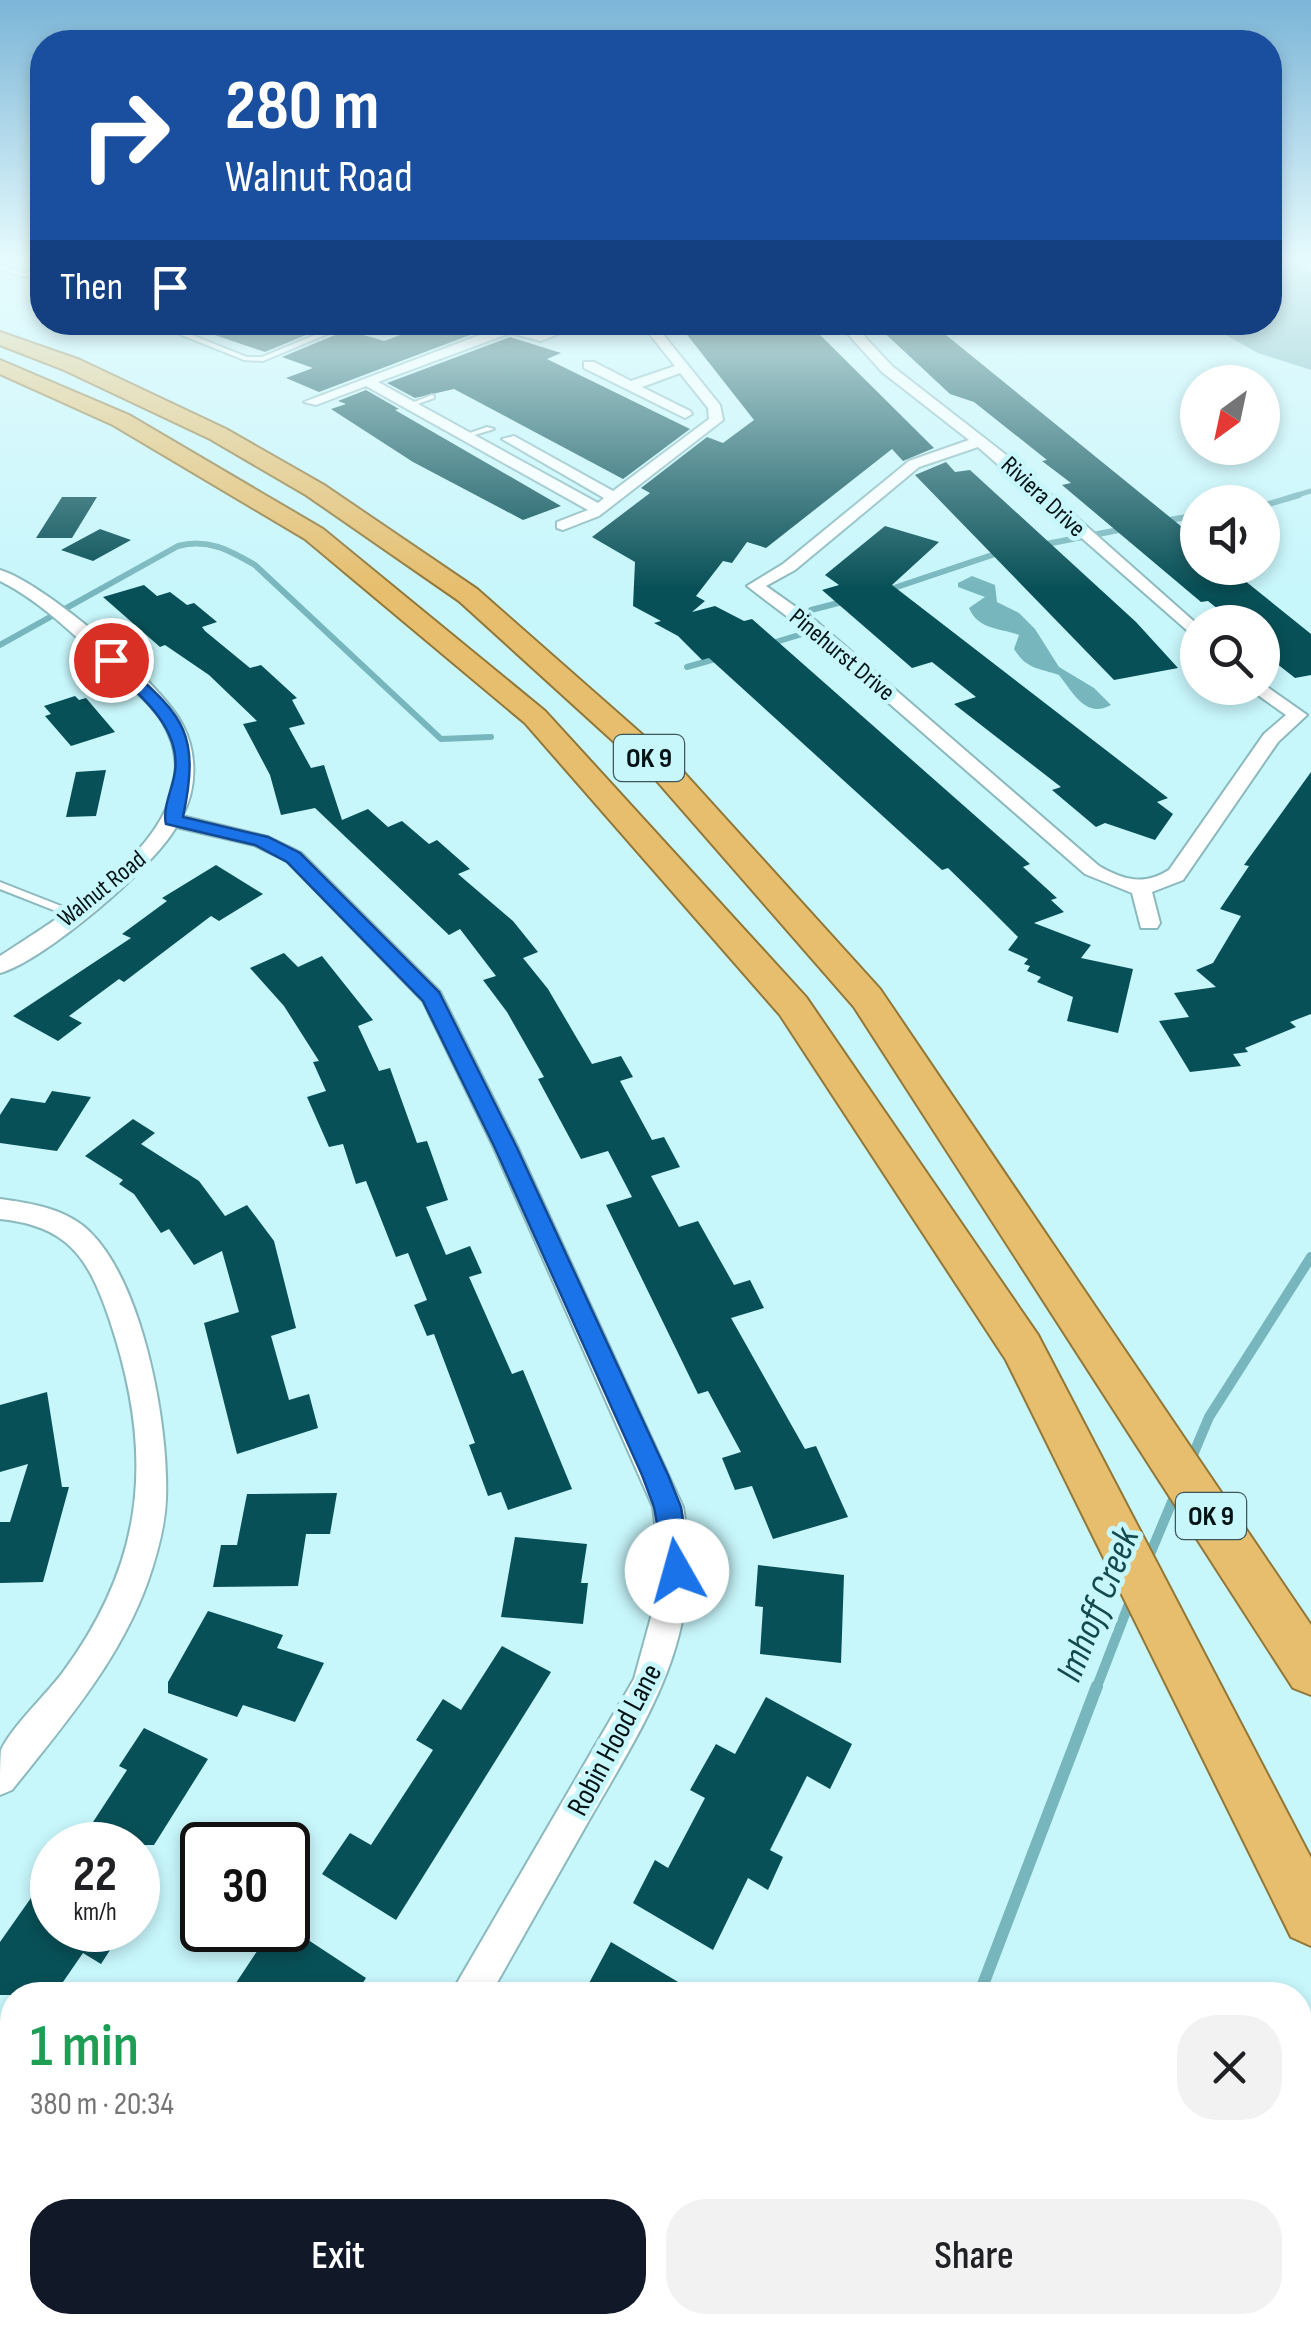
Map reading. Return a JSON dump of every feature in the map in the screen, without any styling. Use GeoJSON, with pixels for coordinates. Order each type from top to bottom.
{"type":"FeatureCollection","features":[{"type":"Feature","properties":{"kind":"highway","name":"OK 9"},"geometry":{"type":"LineString","coordinates":[[9,370],[121,420],[314,534],[536,716],[794,1006],[1022,1348],[1311,1916]]}},
{"type":"Feature","properties":{"kind":"highway","name":"OK 9"},"geometry":{"type":"LineString","coordinates":[[84,370],[218,434],[315,490],[468,595],[667,774],[867,998],[1307,1662]]}},
{"type":"Feature","properties":{"kind":"street"},"geometry":{"type":"LineString","coordinates":[[310,402],[401,370]]}},
{"type":"Feature","properties":{"kind":"street"},"geometry":{"type":"LineString","coordinates":[[599,370],[680,411],[710,402]]}},
{"type":"Feature","properties":{"kind":"street"},"geometry":{"type":"LineString","coordinates":[[630,386],[677,370]]}},
{"type":"Feature","properties":{"kind":"street"},"geometry":{"type":"LineString","coordinates":[[562,524],[598,509],[710,426],[718,416],[684,370]]}},
{"type":"Feature","properties":{"kind":"street","name":"Riviera Drive"},"geometry":{"type":"LineString","coordinates":[[891,370],[917,395],[980,441],[1180,619]]}},
{"type":"Feature","properties":{"kind":"street"},"geometry":{"type":"LineString","coordinates":[[390,374],[611,496]]}},
{"type":"Feature","properties":{"kind":"street"},"geometry":{"type":"LineString","coordinates":[[370,382],[598,509]]}},
{"type":"Feature","properties":{"kind":"street","name":"Pinehurst Drive"},"geometry":{"type":"LineString","coordinates":[[980,441],[914,464],[789,567],[756,586],[804,621],[1092,870],[1120,884],[1141,888]]}},
{"type":"Feature","properties":{"kind":"street","name":"Walnut Road"},"geometry":{"type":"LineString","coordinates":[[0,575],[46,600],[156,701],[176,731],[184,767],[173,820],[118,882],[0,966]]}},
{"type":"Feature","properties":{"kind":"street"},"geometry":{"type":"LineString","coordinates":[[1149,923],[1141,888],[1166,883],[1176,875],[1271,738],[1298,715],[1280,703]]}},
{"type":"Feature","properties":{"kind":"street","name":"Robin Hood Lane"},"geometry":{"type":"LineString","coordinates":[[173,820],[261,840],[294,858],[432,997],[506,1148],[668,1507],[677,1571],[668,1636],[646,1688],[476,1982]]}},
{"type":"Feature","properties":{"kind":"street"},"geometry":{"type":"LineString","coordinates":[[0,1209],[51,1219],[96,1256],[122,1314],[150,1440],[152,1499],[144,1545],[129,1591],[107,1633],[0,1778]]}},
{"type":"Feature","properties":{"kind":"lane"},"geometry":{"type":"LineString","coordinates":[[412,404],[432,397]]}},
{"type":"Feature","properties":{"kind":"lane"},"geometry":{"type":"LineString","coordinates":[[468,435],[490,429]]}},
{"type":"Feature","properties":{"kind":"lane"},"geometry":{"type":"LineString","coordinates":[[530,470],[550,462]]}},
{"type":"Feature","properties":{"kind":"lane"},"geometry":{"type":"LineString","coordinates":[[0,871],[0,885],[74,914]]}},
{"type":"Feature","properties":{"kind":"water"},"geometry":{"type":"Polygon","coordinates":[[[972,576],[995,585],[997,602],[1019,613],[1035,629],[1059,667],[1094,688],[1111,705],[1094,709],[1087,706],[1059,675],[1034,667],[1019,656],[1014,649],[1019,635],[978,621],[969,608],[985,597],[958,587],[958,583],[972,576]]]}},
{"type":"Feature","properties":{"kind":"building"},"geometry":{"type":"Polygon","coordinates":[[[308,370],[378,370],[319,392],[286,378],[308,370]]]}},
{"type":"Feature","properties":{"kind":"building"},"geometry":{"type":"Polygon","coordinates":[[[422,370],[569,370],[690,429],[623,479],[454,389],[415,398],[387,383],[422,370]]]}},
{"type":"Feature","properties":{"kind":"building"},"geometry":{"type":"Polygon","coordinates":[[[715,370],[855,370],[934,448],[903,461],[892,449],[766,548],[747,542],[732,563],[723,561],[696,596],[705,601],[692,612],[715,606],[744,621],[752,619],[1030,864],[1023,867],[1057,898],[1051,900],[1064,912],[1034,923],[1091,945],[1081,958],[1133,969],[1118,1033],[1067,1021],[1073,997],[1037,982],[1041,977],[1027,971],[1030,966],[1024,964],[1028,959],[1008,950],[1018,937],[948,868],[942,870],[709,658],[702,660],[678,636],[654,623],[661,621],[633,606],[635,562],[592,537],[650,493],[641,488],[707,437],[723,443],[754,420],[715,370]]]}},
{"type":"Feature","properties":{"kind":"building"},"geometry":{"type":"Polygon","coordinates":[[[924,370],[989,370],[1180,525],[1180,584],[1062,485],[1071,483],[1042,461],[1047,460],[974,402],[950,394],[924,370]]]}},
{"type":"Feature","properties":{"kind":"building"},"geometry":{"type":"Polygon","coordinates":[[[366,390],[561,506],[523,520],[413,462],[331,409],[346,404],[338,401],[366,390]]]}},
{"type":"Feature","properties":{"kind":"building"},"geometry":{"type":"Polygon","coordinates":[[[946,462],[955,472],[970,470],[1136,622],[1178,668],[1114,680],[915,475],[946,462]]]}},
{"type":"Feature","properties":{"kind":"building"},"geometry":{"type":"Polygon","coordinates":[[[62,497],[97,497],[72,538],[36,538],[62,497]]]}},
{"type":"Feature","properties":{"kind":"building"},"geometry":{"type":"Polygon","coordinates":[[[885,526],[939,542],[892,585],[1168,798],[1157,802],[1173,814],[1155,840],[1105,823],[1096,827],[1052,790],[1061,787],[954,704],[976,697],[932,662],[912,668],[822,590],[839,585],[825,575],[885,526]]]}},
{"type":"Feature","properties":{"kind":"building"},"geometry":{"type":"Polygon","coordinates":[[[100,529],[131,540],[93,561],[61,550],[100,529]]]}},
{"type":"Feature","properties":{"kind":"building"},"geometry":{"type":"Polygon","coordinates":[[[144,585],[157,596],[170,592],[187,605],[194,603],[217,622],[202,627],[205,631],[250,668],[261,665],[297,698],[292,700],[305,724],[289,728],[311,768],[324,765],[342,820],[368,809],[388,827],[402,821],[429,844],[437,840],[470,869],[458,874],[513,921],[538,952],[523,958],[548,989],[592,1064],[621,1056],[633,1077],[620,1081],[652,1140],[664,1137],[680,1167],[651,1176],[679,1227],[698,1221],[734,1285],[750,1280],[764,1308],[731,1318],[805,1449],[816,1446],[848,1517],[773,1539],[752,1486],[735,1490],[722,1458],[741,1452],[708,1391],[698,1394],[606,1205],[632,1197],[608,1151],[581,1159],[538,1079],[544,1077],[507,1012],[483,980],[496,976],[460,929],[449,935],[315,808],[281,815],[270,775],[243,724],[257,721],[209,675],[165,645],[160,647],[103,597],[144,585]]]}},
{"type":"Feature","properties":{"kind":"building"},"geometry":{"type":"Polygon","coordinates":[[[1181,585],[1250,585],[1275,605],[1213,605],[1201,602],[1181,585]]]}},
{"type":"Feature","properties":{"kind":"building"},"geometry":{"type":"Polygon","coordinates":[[[1280,609],[1311,634],[1311,675],[1295,678],[1280,666],[1280,609]]]}},
{"type":"Feature","properties":{"kind":"building"},"geometry":{"type":"Polygon","coordinates":[[[75,696],[79,700],[86,698],[115,732],[71,746],[45,716],[51,714],[44,706],[75,696]]]}},
{"type":"Feature","properties":{"kind":"building"},"geometry":{"type":"Polygon","coordinates":[[[106,770],[96,816],[66,817],[76,772],[106,770]]]}},
{"type":"Feature","properties":{"kind":"building"},"geometry":{"type":"Polygon","coordinates":[[[1311,772],[1311,1014],[1290,1022],[1296,1027],[1245,1048],[1248,1052],[1233,1054],[1241,1066],[1190,1072],[1159,1021],[1189,1017],[1174,993],[1216,987],[1196,970],[1213,963],[1241,916],[1220,909],[1249,866],[1244,865],[1311,772]]]}},
{"type":"Feature","properties":{"kind":"building"},"geometry":{"type":"Polygon","coordinates":[[[216,865],[263,894],[219,921],[211,916],[124,982],[119,979],[69,1016],[82,1023],[58,1041],[13,1016],[131,938],[122,934],[167,901],[162,898],[216,865]]]}},
{"type":"Feature","properties":{"kind":"building"},"geometry":{"type":"Polygon","coordinates":[[[284,953],[298,967],[322,956],[373,1020],[358,1026],[379,1071],[390,1068],[417,1143],[427,1141],[448,1200],[426,1207],[446,1255],[470,1246],[482,1273],[469,1277],[512,1374],[523,1370],[572,1489],[508,1510],[501,1492],[488,1496],[469,1445],[475,1443],[434,1334],[427,1336],[414,1305],[427,1300],[408,1253],[396,1257],[366,1181],[356,1184],[343,1144],[329,1147],[307,1097],[326,1091],[313,1062],[319,1061],[284,1006],[250,968],[284,953]]]}},
{"type":"Feature","properties":{"kind":"building"},"geometry":{"type":"Polygon","coordinates":[[[52,1091],[91,1097],[57,1151],[0,1143],[0,1115],[11,1098],[45,1103],[52,1091]]]}},
{"type":"Feature","properties":{"kind":"building"},"geometry":{"type":"Polygon","coordinates":[[[133,1119],[155,1133],[141,1144],[199,1181],[225,1216],[247,1205],[274,1241],[296,1328],[271,1336],[289,1400],[309,1394],[318,1428],[237,1454],[204,1323],[239,1312],[222,1251],[194,1265],[169,1229],[161,1233],[134,1194],[119,1184],[123,1180],[85,1156],[133,1119]]]}},
{"type":"Feature","properties":{"kind":"building"},"geometry":{"type":"Polygon","coordinates":[[[47,1392],[62,1487],[69,1487],[43,1582],[0,1583],[0,1522],[10,1522],[28,1464],[0,1472],[0,1405],[47,1392]]]}},
{"type":"Feature","properties":{"kind":"building"},"geometry":{"type":"Polygon","coordinates":[[[337,1493],[330,1534],[306,1534],[298,1586],[213,1587],[221,1545],[237,1545],[247,1494],[337,1493]]]}},
{"type":"Feature","properties":{"kind":"building"},"geometry":{"type":"Polygon","coordinates":[[[515,1537],[587,1544],[581,1583],[588,1583],[583,1624],[501,1617],[515,1537]]]}},
{"type":"Feature","properties":{"kind":"building"},"geometry":{"type":"Polygon","coordinates":[[[758,1565],[844,1575],[841,1663],[760,1654],[763,1607],[755,1606],[758,1565]]]}},
{"type":"Feature","properties":{"kind":"building"},"geometry":{"type":"Polygon","coordinates":[[[208,1611],[283,1635],[277,1648],[324,1663],[295,1722],[243,1705],[237,1717],[168,1693],[168,1682],[208,1611]]]}},
{"type":"Feature","properties":{"kind":"building"},"geometry":{"type":"Polygon","coordinates":[[[502,1646],[551,1672],[396,1920],[322,1874],[350,1833],[371,1845],[433,1750],[416,1740],[443,1699],[461,1710],[502,1646]]]}},
{"type":"Feature","properties":{"kind":"building"},"geometry":{"type":"Polygon","coordinates":[[[766,1697],[852,1744],[830,1789],[807,1776],[770,1850],[783,1857],[768,1890],[748,1878],[713,1950],[633,1903],[655,1860],[668,1868],[705,1798],[690,1790],[716,1744],[735,1754],[766,1697]]]}},
{"type":"Feature","properties":{"kind":"building"},"geometry":{"type":"Polygon","coordinates":[[[144,1728],[208,1759],[160,1835],[160,1822],[93,1822],[127,1770],[119,1766],[144,1728]]]}},
{"type":"Feature","properties":{"kind":"building"},"geometry":{"type":"Polygon","coordinates":[[[30,1899],[30,1952],[109,1952],[101,1964],[83,1953],[63,1982],[0,1982],[0,1942],[30,1899]]]}},
{"type":"Feature","properties":{"kind":"building"},"geometry":{"type":"Polygon","coordinates":[[[310,1941],[366,1978],[363,1982],[237,1982],[256,1952],[310,1952],[310,1941]]]}},
{"type":"Feature","properties":{"kind":"building"},"geometry":{"type":"Polygon","coordinates":[[[611,1942],[678,1982],[590,1982],[611,1942]]]}},
{"type":"Feature","properties":{"kind":"waterway"},"geometry":{"type":"LineString","coordinates":[[1291,497],[1311,491]]}},
{"type":"Feature","properties":{"kind":"waterway"},"geometry":{"type":"LineString","coordinates":[[1280,501],[1299,495]]}},
{"type":"Feature","properties":{"kind":"waterway"},"geometry":{"type":"LineString","coordinates":[[1164,521],[1180,518]]}},
{"type":"Feature","properties":{"kind":"waterway"},"geometry":{"type":"LineString","coordinates":[[1041,545],[1124,529]]}},
{"type":"Feature","properties":{"kind":"waterway"},"geometry":{"type":"LineString","coordinates":[[0,645],[178,546],[209,545],[255,565],[441,739],[491,737]]}},
{"type":"Feature","properties":{"kind":"waterway"},"geometry":{"type":"LineString","coordinates":[[885,591],[1001,552]]}},
{"type":"Feature","properties":{"kind":"waterway"},"geometry":{"type":"LineString","coordinates":[[766,645],[802,634],[811,610],[846,601]]}},
{"type":"Feature","properties":{"kind":"waterway"},"geometry":{"type":"LineString","coordinates":[[687,667],[722,657]]}},
{"type":"Feature","properties":{"kind":"waterway","name":"Imhoff Creek"},"geometry":{"type":"LineString","coordinates":[[1190,1462],[1209,1417],[1311,1257]]}},
{"type":"Feature","properties":{"kind":"waterway","name":"Imhoff Creek"},"geometry":{"type":"LineString","coordinates":[[1148,1559],[1177,1490]]}},
{"type":"Feature","properties":{"kind":"waterway","name":"Imhoff Creek"},"geometry":{"type":"LineString","coordinates":[[1096,1689],[1132,1596]]}},
{"type":"Feature","properties":{"kind":"waterway","name":"Imhoff Creek"},"geometry":{"type":"LineString","coordinates":[[984,1982],[1097,1686]]}},
{"type":"Feature","properties":{"kind":"route"},"geometry":{"type":"LineString","coordinates":[[111,660],[156,701],[176,731],[184,767],[173,820],[261,840],[294,858],[432,997],[506,1148],[655,1475],[668,1507],[677,1571]]}}]}
